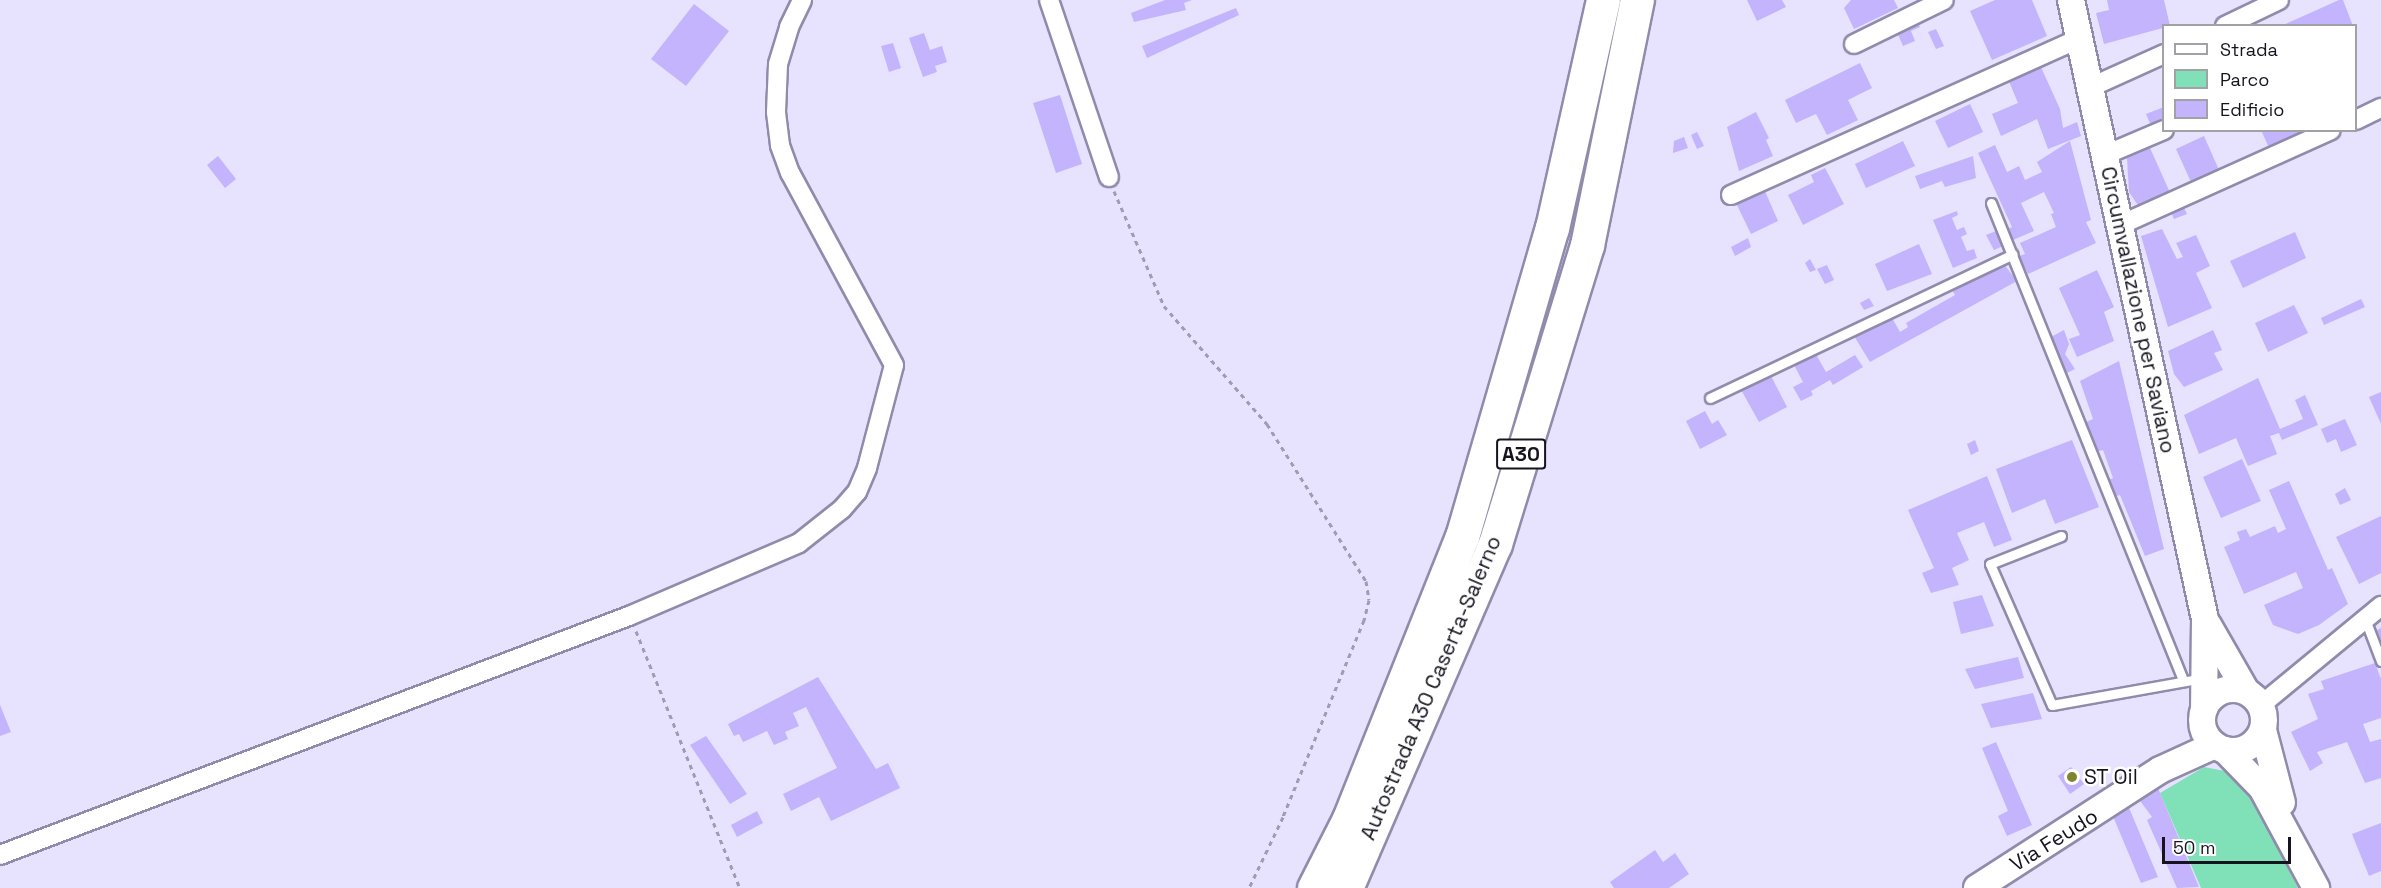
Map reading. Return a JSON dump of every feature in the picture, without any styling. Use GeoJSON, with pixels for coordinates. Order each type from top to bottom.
{"type":"FeatureCollection","features":[{"type":"Feature","properties":{"kind":"highway","name":"Autostrada A30 Caserta-Salerno"},"geometry":{"type":"LineString","coordinates":[[1314,888],[1348,819],[1462,537],[1552,228],[1603,0]]}},
{"type":"Feature","properties":{"kind":"highway","name":"Autostrada A30 Caserta-Salerno"},"geometry":{"type":"LineString","coordinates":[[1346,888],[1495,544],[1587,245],[1638,0]]}},
{"type":"Feature","properties":{"kind":"main road","name":"Circumvallazione per Saviano"},"geometry":{"type":"LineString","coordinates":[[2071,0],[2205,619],[2257,709],[2302,860]]}},
{"type":"Feature","properties":{"kind":"main road","name":"Circumvallazione per Saviano"},"geometry":{"type":"LineString","coordinates":[[2205,619],[2194,679],[2212,732]]}},
{"type":"Feature","properties":{"kind":"main road","name":"Via Feudo"},"geometry":{"type":"LineString","coordinates":[[1977,888],[2160,770],[2212,732],[2209,700],[2226,689],[2257,709]]}},
{"type":"Feature","properties":{"kind":"main road"},"geometry":{"type":"LineString","coordinates":[[2212,732],[2252,745],[2257,709]]}},
{"type":"Feature","properties":{"kind":"main road"},"geometry":{"type":"LineString","coordinates":[[2212,732],[2262,788],[2316,888]]}},
{"type":"Feature","properties":{"kind":"street"},"geometry":{"type":"LineString","coordinates":[[0,855],[629,616],[774,556],[820,530],[857,492],[886,401],[894,365],[890,353],[790,173],[780,145],[776,112],[778,64],[789,27],[802,0]]}},
{"type":"Feature","properties":{"kind":"street"},"geometry":{"type":"LineString","coordinates":[[1049,0],[1109,177]]}},
{"type":"Feature","properties":{"kind":"street"},"geometry":{"type":"LineString","coordinates":[[1854,44],[1944,0]]}},
{"type":"Feature","properties":{"kind":"street"},"geometry":{"type":"LineString","coordinates":[[2229,24],[2279,0]]}},
{"type":"Feature","properties":{"kind":"street"},"geometry":{"type":"LineString","coordinates":[[1731,195],[2080,38]]}},
{"type":"Feature","properties":{"kind":"street"},"geometry":{"type":"LineString","coordinates":[[2091,87],[2162,54]]}},
{"type":"Feature","properties":{"kind":"street"},"geometry":{"type":"LineString","coordinates":[[2357,119],[2381,108]]}},
{"type":"Feature","properties":{"kind":"street"},"geometry":{"type":"LineString","coordinates":[[2105,156],[2162,130]]}},
{"type":"Feature","properties":{"kind":"street"},"geometry":{"type":"LineString","coordinates":[[2120,225],[2327,132]]}},
{"type":"Feature","properties":{"kind":"street"},"geometry":{"type":"LineString","coordinates":[[2257,709],[2381,606]]}},
{"type":"Feature","properties":{"kind":"lane"},"geometry":{"type":"LineString","coordinates":[[1990,203],[2194,679],[2052,705],[1990,564],[2061,536]]}},
{"type":"Feature","properties":{"kind":"lane"},"geometry":{"type":"LineString","coordinates":[[1710,398],[2013,254]]}},
{"type":"Feature","properties":{"kind":"lane"},"geometry":{"type":"LineString","coordinates":[[2365,619],[2381,661]]}},
{"type":"Feature","properties":{"kind":"path"},"geometry":{"type":"LineString","coordinates":[[1109,177],[1164,306],[1267,424],[1366,581],[1369,600],[1364,620],[1283,817],[1249,888]]}},
{"type":"Feature","properties":{"kind":"path"},"geometry":{"type":"LineString","coordinates":[[629,616],[740,888]]}},
{"type":"Feature","properties":{"kind":"green space"},"geometry":{"type":"Polygon","coordinates":[[[2204,767],[2225,771],[2255,803],[2298,888],[2201,888],[2160,793],[2204,767]]]}},
{"type":"Feature","properties":{"kind":"building"},"geometry":{"type":"Polygon","coordinates":[[[1165,0],[1192,0],[1184,3],[1186,10],[1134,22],[1131,13],[1165,0]]]}},
{"type":"Feature","properties":{"kind":"building"},"geometry":{"type":"Polygon","coordinates":[[[1747,0],[1782,0],[1786,7],[1757,21],[1747,0]]]}},
{"type":"Feature","properties":{"kind":"building"},"geometry":{"type":"Polygon","coordinates":[[[1851,0],[1894,0],[1898,8],[1854,29],[1844,8],[1851,0]]]}},
{"type":"Feature","properties":{"kind":"building"},"geometry":{"type":"Polygon","coordinates":[[[1995,0],[2032,0],[2047,36],[1992,60],[1970,11],[1995,0]]]}},
{"type":"Feature","properties":{"kind":"building"},"geometry":{"type":"Polygon","coordinates":[[[2107,0],[2164,0],[2170,24],[2162,24],[2162,28],[2104,44],[2096,13],[2109,10],[2107,0]]]}},
{"type":"Feature","properties":{"kind":"building"},"geometry":{"type":"Polygon","coordinates":[[[2343,0],[2352,24],[2285,24],[2343,0]]]}},
{"type":"Feature","properties":{"kind":"building"},"geometry":{"type":"Polygon","coordinates":[[[694,4],[729,31],[686,86],[651,59],[694,4]]]}},
{"type":"Feature","properties":{"kind":"building"},"geometry":{"type":"Polygon","coordinates":[[[1236,8],[1239,15],[1147,58],[1142,46],[1236,8]]]}},
{"type":"Feature","properties":{"kind":"building"},"geometry":{"type":"Polygon","coordinates":[[[1917,20],[1920,27],[1911,31],[1915,41],[1903,46],[1896,30],[1917,20]]]}},
{"type":"Feature","properties":{"kind":"building"},"geometry":{"type":"Polygon","coordinates":[[[1936,29],[1944,46],[1936,49],[1928,32],[1936,29]]]}},
{"type":"Feature","properties":{"kind":"building"},"geometry":{"type":"Polygon","coordinates":[[[924,33],[930,50],[942,46],[947,62],[935,66],[937,72],[923,77],[909,38],[924,33]]]}},
{"type":"Feature","properties":{"kind":"building"},"geometry":{"type":"Polygon","coordinates":[[[893,43],[901,68],[889,72],[881,46],[893,43]]]}},
{"type":"Feature","properties":{"kind":"building"},"geometry":{"type":"Polygon","coordinates":[[[1860,63],[1872,88],[1848,100],[1858,120],[1827,135],[1816,114],[1796,123],[1785,100],[1860,63]]]}},
{"type":"Feature","properties":{"kind":"building"},"geometry":{"type":"Polygon","coordinates":[[[2040,65],[2060,109],[2063,128],[2077,122],[2081,136],[2048,149],[2037,119],[2001,136],[1992,114],[2018,103],[2008,79],[2040,65]]]}},
{"type":"Feature","properties":{"kind":"building"},"geometry":{"type":"Polygon","coordinates":[[[1060,95],[1082,164],[1056,173],[1033,103],[1060,95]]]}},
{"type":"Feature","properties":{"kind":"building"},"geometry":{"type":"Polygon","coordinates":[[[1970,104],[1983,132],[1948,148],[1935,121],[1970,104]]]}},
{"type":"Feature","properties":{"kind":"building"},"geometry":{"type":"Polygon","coordinates":[[[2162,108],[2162,124],[2152,128],[2146,114],[2162,108]]]}},
{"type":"Feature","properties":{"kind":"building"},"geometry":{"type":"Polygon","coordinates":[[[1756,112],[1769,138],[1766,140],[1773,156],[1739,171],[1727,127],[1756,112]]]}},
{"type":"Feature","properties":{"kind":"building"},"geometry":{"type":"Polygon","coordinates":[[[1697,132],[1704,146],[1697,149],[1691,135],[1697,132]]]}},
{"type":"Feature","properties":{"kind":"building"},"geometry":{"type":"Polygon","coordinates":[[[2262,132],[2308,132],[2270,150],[2262,132]]]}},
{"type":"Feature","properties":{"kind":"building"},"geometry":{"type":"Polygon","coordinates":[[[2204,136],[2219,170],[2191,182],[2176,149],[2204,136]]]}},
{"type":"Feature","properties":{"kind":"building"},"geometry":{"type":"Polygon","coordinates":[[[1684,137],[1688,148],[1673,153],[1674,141],[1684,137]]]}},
{"type":"Feature","properties":{"kind":"building"},"geometry":{"type":"Polygon","coordinates":[[[1903,141],[1915,166],[1866,188],[1855,164],[1903,141]]]}},
{"type":"Feature","properties":{"kind":"building"},"geometry":{"type":"Polygon","coordinates":[[[2070,141],[2091,220],[2086,222],[2096,243],[2028,274],[2019,256],[2025,254],[2020,243],[2056,227],[2051,214],[2054,213],[2044,192],[2021,203],[2034,231],[2013,240],[2008,229],[2012,227],[1978,153],[1995,145],[2007,172],[2019,166],[2025,180],[2042,172],[2037,162],[2070,141]]]}},
{"type":"Feature","properties":{"kind":"building"},"geometry":{"type":"Polygon","coordinates":[[[2150,148],[2172,197],[2142,211],[2129,192],[2127,158],[2150,148]]]}},
{"type":"Feature","properties":{"kind":"building"},"geometry":{"type":"Polygon","coordinates":[[[218,156],[236,179],[225,188],[207,165],[218,156]]]}},
{"type":"Feature","properties":{"kind":"building"},"geometry":{"type":"Polygon","coordinates":[[[1973,156],[1976,178],[1945,187],[1942,181],[1920,189],[1915,176],[1973,156]]]}},
{"type":"Feature","properties":{"kind":"building"},"geometry":{"type":"Polygon","coordinates":[[[1825,168],[1844,204],[1803,225],[1788,195],[1814,182],[1811,175],[1825,168]]]}},
{"type":"Feature","properties":{"kind":"building"},"geometry":{"type":"Polygon","coordinates":[[[1764,189],[1778,221],[1751,234],[1735,201],[1764,189]]]}},
{"type":"Feature","properties":{"kind":"building"},"geometry":{"type":"Polygon","coordinates":[[[2183,206],[2187,214],[2174,219],[2171,212],[2183,206]]]}},
{"type":"Feature","properties":{"kind":"building"},"geometry":{"type":"Polygon","coordinates":[[[1957,211],[1958,215],[1952,218],[1957,230],[1964,227],[1967,234],[1961,237],[1967,251],[1974,249],[1977,258],[1953,268],[1933,220],[1957,211]]]}},
{"type":"Feature","properties":{"kind":"building"},"geometry":{"type":"Polygon","coordinates":[[[2162,229],[2177,259],[2183,257],[2176,243],[2196,235],[2210,266],[2196,273],[2212,308],[2168,327],[2141,236],[2162,229]]]}},
{"type":"Feature","properties":{"kind":"building"},"geometry":{"type":"Polygon","coordinates":[[[1996,231],[2003,246],[1994,250],[1986,235],[1996,231]]]}},
{"type":"Feature","properties":{"kind":"building"},"geometry":{"type":"Polygon","coordinates":[[[2295,232],[2306,258],[2243,288],[2230,261],[2295,232]]]}},
{"type":"Feature","properties":{"kind":"building"},"geometry":{"type":"Polygon","coordinates":[[[1748,238],[1751,247],[1735,256],[1731,247],[1748,238]]]}},
{"type":"Feature","properties":{"kind":"building"},"geometry":{"type":"Polygon","coordinates":[[[1919,244],[1932,274],[1887,291],[1875,264],[1919,244]]]}},
{"type":"Feature","properties":{"kind":"building"},"geometry":{"type":"Polygon","coordinates":[[[1810,259],[1816,270],[1810,272],[1805,263],[1810,259]]]}},
{"type":"Feature","properties":{"kind":"building"},"geometry":{"type":"Polygon","coordinates":[[[2003,263],[2017,281],[1870,362],[1854,336],[1891,316],[1900,332],[1908,327],[1906,323],[1955,295],[1952,290],[2003,263]]]}},
{"type":"Feature","properties":{"kind":"building"},"geometry":{"type":"Polygon","coordinates":[[[1827,265],[1834,280],[1825,284],[1817,269],[1827,265]]]}},
{"type":"Feature","properties":{"kind":"building"},"geometry":{"type":"Polygon","coordinates":[[[2097,270],[2114,307],[2104,312],[2114,341],[2077,357],[2069,339],[2080,335],[2059,288],[2097,270]]]}},
{"type":"Feature","properties":{"kind":"building"},"geometry":{"type":"Polygon","coordinates":[[[1869,298],[1874,306],[1864,310],[1860,303],[1869,298]]]}},
{"type":"Feature","properties":{"kind":"building"},"geometry":{"type":"Polygon","coordinates":[[[2361,299],[2365,307],[2324,325],[2321,318],[2361,299]]]}},
{"type":"Feature","properties":{"kind":"building"},"geometry":{"type":"Polygon","coordinates":[[[2294,305],[2308,333],[2268,352],[2255,323],[2294,305]]]}},
{"type":"Feature","properties":{"kind":"building"},"geometry":{"type":"Polygon","coordinates":[[[2064,330],[2069,344],[2065,354],[2075,369],[2065,374],[2051,337],[2064,330]]]}},
{"type":"Feature","properties":{"kind":"building"},"geometry":{"type":"Polygon","coordinates":[[[2213,330],[2222,350],[2214,353],[2223,370],[2184,387],[2174,374],[2168,351],[2213,330]]]}},
{"type":"Feature","properties":{"kind":"building"},"geometry":{"type":"Polygon","coordinates":[[[1814,351],[1826,372],[1855,355],[1863,367],[1833,385],[1830,380],[1811,391],[1813,395],[1801,401],[1793,387],[1803,382],[1793,363],[1814,351]]]}},
{"type":"Feature","properties":{"kind":"building"},"geometry":{"type":"Polygon","coordinates":[[[2119,361],[2164,549],[2145,556],[2120,495],[2113,497],[2107,481],[2113,478],[2103,450],[2096,452],[2084,423],[2093,419],[2080,381],[2119,361]]]}},
{"type":"Feature","properties":{"kind":"building"},"geometry":{"type":"Polygon","coordinates":[[[1769,372],[1787,407],[1759,422],[1740,388],[1769,372]]]}},
{"type":"Feature","properties":{"kind":"building"},"geometry":{"type":"Polygon","coordinates":[[[2258,378],[2280,429],[2303,419],[2295,400],[2305,395],[2318,425],[2282,440],[2279,433],[2270,436],[2277,454],[2248,466],[2236,438],[2199,454],[2184,415],[2258,378]]]}},
{"type":"Feature","properties":{"kind":"building"},"geometry":{"type":"Polygon","coordinates":[[[2381,392],[2381,424],[2369,397],[2381,392]]]}},
{"type":"Feature","properties":{"kind":"building"},"geometry":{"type":"Polygon","coordinates":[[[1705,411],[1712,424],[1718,420],[1727,435],[1700,449],[1686,421],[1705,411]]]}},
{"type":"Feature","properties":{"kind":"building"},"geometry":{"type":"Polygon","coordinates":[[[2345,419],[2357,445],[2341,452],[2336,439],[2327,443],[2321,429],[2345,419]]]}},
{"type":"Feature","properties":{"kind":"building"},"geometry":{"type":"Polygon","coordinates":[[[1975,440],[1979,451],[1971,455],[1967,444],[1975,440]]]}},
{"type":"Feature","properties":{"kind":"building"},"geometry":{"type":"Polygon","coordinates":[[[2072,440],[2099,507],[2055,524],[2045,499],[2012,513],[1996,469],[2072,440]]]}},
{"type":"Feature","properties":{"kind":"building"},"geometry":{"type":"Polygon","coordinates":[[[2242,459],[2261,501],[2221,518],[2203,477],[2242,459]]]}},
{"type":"Feature","properties":{"kind":"building"},"geometry":{"type":"Polygon","coordinates":[[[1987,476],[2012,540],[1994,547],[1984,522],[1957,533],[1969,560],[1952,568],[1959,585],[1931,593],[1922,573],[1934,568],[1908,510],[1987,476]]]}},
{"type":"Feature","properties":{"kind":"building"},"geometry":{"type":"Polygon","coordinates":[[[2289,481],[2328,570],[2332,568],[2348,604],[2319,625],[2298,634],[2273,625],[2264,605],[2303,588],[2296,572],[2244,594],[2224,547],[2240,540],[2237,532],[2246,529],[2250,537],[2275,526],[2278,533],[2286,529],[2269,490],[2289,481]]]}},
{"type":"Feature","properties":{"kind":"building"},"geometry":{"type":"Polygon","coordinates":[[[2345,488],[2351,500],[2340,505],[2335,494],[2345,488]]]}},
{"type":"Feature","properties":{"kind":"building"},"geometry":{"type":"Polygon","coordinates":[[[2381,516],[2381,573],[2359,584],[2336,537],[2381,516]]]}},
{"type":"Feature","properties":{"kind":"building"},"geometry":{"type":"Polygon","coordinates":[[[1982,595],[1994,626],[1961,634],[1953,602],[1982,595]]]}},
{"type":"Feature","properties":{"kind":"building"},"geometry":{"type":"Polygon","coordinates":[[[2381,628],[2381,644],[2374,632],[2381,628]]]}},
{"type":"Feature","properties":{"kind":"building"},"geometry":{"type":"Polygon","coordinates":[[[2018,657],[2024,678],[1975,689],[1965,669],[2018,657]]]}},
{"type":"Feature","properties":{"kind":"building"},"geometry":{"type":"Polygon","coordinates":[[[2375,663],[2381,679],[2381,718],[2363,724],[2370,742],[2381,739],[2381,778],[2365,783],[2347,742],[2317,752],[2323,763],[2310,771],[2291,732],[2318,719],[2308,694],[2324,689],[2321,681],[2375,663]]]}},
{"type":"Feature","properties":{"kind":"building"},"geometry":{"type":"Polygon","coordinates":[[[818,677],[876,769],[888,763],[900,788],[831,821],[819,797],[791,811],[783,794],[837,768],[806,707],[793,713],[799,726],[785,732],[788,739],[774,745],[767,731],[743,742],[739,734],[734,736],[728,724],[818,677]]]}},
{"type":"Feature","properties":{"kind":"building"},"geometry":{"type":"Polygon","coordinates":[[[2033,693],[2042,719],[1991,728],[1981,704],[2033,693]]]}},
{"type":"Feature","properties":{"kind":"building"},"geometry":{"type":"Polygon","coordinates":[[[0,705],[11,732],[0,736],[0,705]]]}},
{"type":"Feature","properties":{"kind":"building"},"geometry":{"type":"Polygon","coordinates":[[[706,736],[747,794],[730,804],[690,745],[706,736]]]}},
{"type":"Feature","properties":{"kind":"building"},"geometry":{"type":"Polygon","coordinates":[[[1996,742],[2032,825],[2007,836],[1998,816],[2008,811],[1982,748],[1996,742]]]}},
{"type":"Feature","properties":{"kind":"building"},"geometry":{"type":"Polygon","coordinates":[[[2071,767],[2084,784],[2070,794],[2058,776],[2071,767]]]}},
{"type":"Feature","properties":{"kind":"building"},"geometry":{"type":"Polygon","coordinates":[[[2158,788],[2199,887],[2177,888],[2147,820],[2152,817],[2138,798],[2158,788]]]}},
{"type":"Feature","properties":{"kind":"building"},"geometry":{"type":"Polygon","coordinates":[[[2127,803],[2158,877],[2141,883],[2112,814],[2127,803]]]}},
{"type":"Feature","properties":{"kind":"building"},"geometry":{"type":"Polygon","coordinates":[[[757,811],[763,823],[737,837],[731,825],[757,811]]]}},
{"type":"Feature","properties":{"kind":"building"},"geometry":{"type":"Polygon","coordinates":[[[2381,823],[2381,871],[2369,876],[2352,834],[2381,823]]]}},
{"type":"Feature","properties":{"kind":"building"},"geometry":{"type":"Polygon","coordinates":[[[1655,850],[1663,862],[1675,853],[1689,874],[1669,888],[1614,888],[1610,882],[1655,850]]]}},
{"type":"Feature","properties":{"kind":"place","name":"ST Oil"},"geometry":{"type":"Point","coordinates":[2072,777]}}]}
